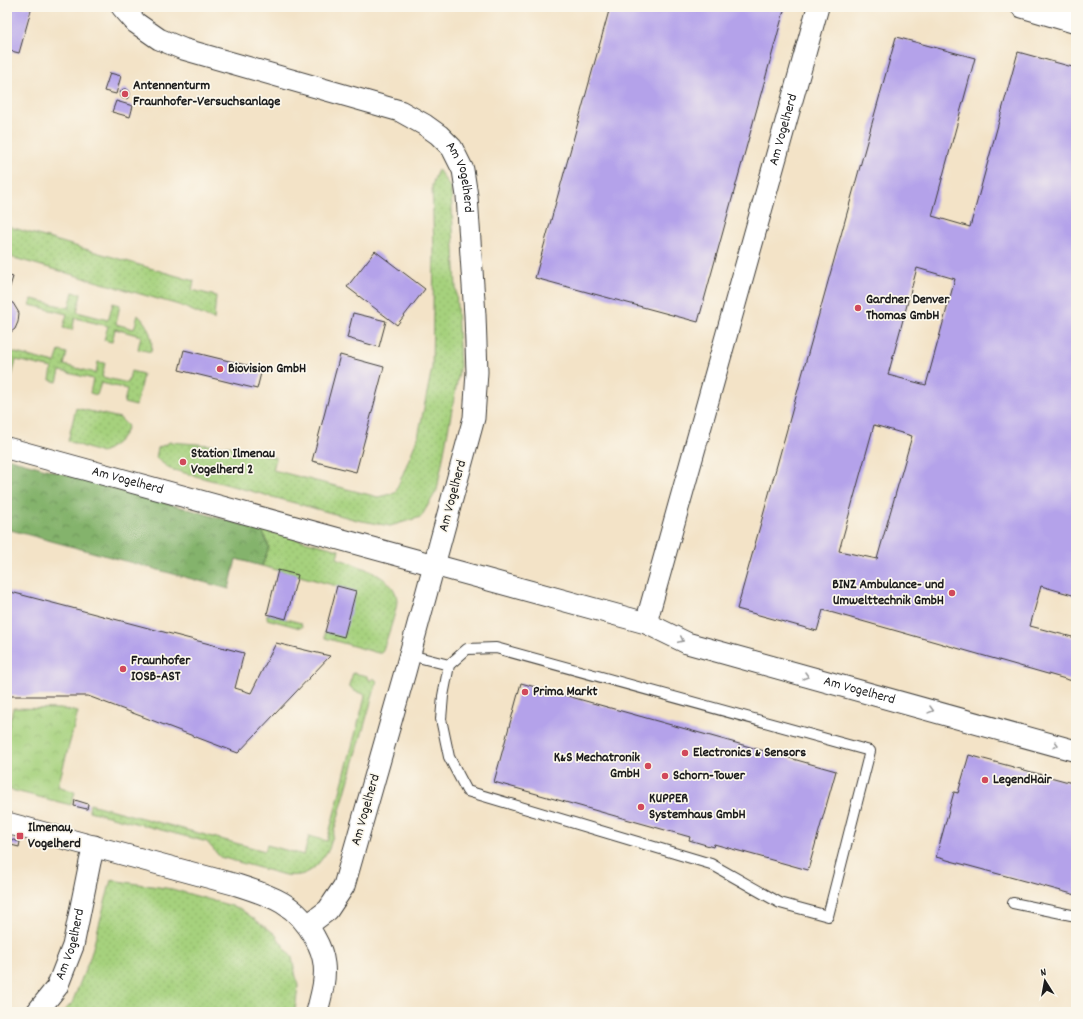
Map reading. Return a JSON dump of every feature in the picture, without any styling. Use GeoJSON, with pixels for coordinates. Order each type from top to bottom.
{"type":"FeatureCollection","features":[{"type":"Feature","properties":{"kind":"street","name":"Am Vogelherd"},"geometry":{"type":"LineString","coordinates":[[122,7],[136,23],[159,40],[190,51],[400,111],[439,135],[452,148],[463,170],[467,196],[475,315],[477,372],[474,418],[410,655],[344,886],[328,910],[308,925]]}},
{"type":"Feature","properties":{"kind":"street","name":"Am Vogelherd"},"geometry":{"type":"LineString","coordinates":[[646,623],[818,7]]}},
{"type":"Feature","properties":{"kind":"street"},"geometry":{"type":"LineString","coordinates":[[1022,7],[1076,23]]}},
{"type":"Feature","properties":{"kind":"street","name":"Am Vogelherd"},"geometry":{"type":"LineString","coordinates":[[7,448],[646,623],[687,643],[1076,751]]}},
{"type":"Feature","properties":{"kind":"street"},"geometry":{"type":"LineString","coordinates":[[7,823],[237,885],[266,894],[289,906],[308,925],[318,944],[324,963],[324,984],[317,1012]]}},
{"type":"Feature","properties":{"kind":"street","name":"Am Vogelherd"},"geometry":{"type":"LineString","coordinates":[[37,1012],[57,986],[73,946],[94,846]]}},
{"type":"Feature","properties":{"kind":"lane"},"geometry":{"type":"LineString","coordinates":[[496,648],[870,751],[828,916],[780,903],[711,864],[467,791],[449,757],[441,719],[443,696],[449,665],[468,649],[496,648]]}},
{"type":"Feature","properties":{"kind":"lane"},"geometry":{"type":"LineString","coordinates":[[410,655],[449,665]]}},
{"type":"Feature","properties":{"kind":"lane"},"geometry":{"type":"LineString","coordinates":[[1013,903],[1076,916]]}},
{"type":"Feature","properties":{"kind":"green space"},"geometry":{"type":"Polygon","coordinates":[[[438,169],[451,189],[460,366],[437,490],[421,517],[390,526],[357,520],[170,469],[156,458],[158,448],[170,442],[237,447],[276,458],[273,470],[378,497],[395,493],[418,437],[432,368],[434,250],[432,185],[438,169]]]}},
{"type":"Feature","properties":{"kind":"green space"},"geometry":{"type":"Polygon","coordinates":[[[7,226],[194,281],[192,290],[216,296],[214,320],[179,305],[7,256],[7,226]]]}},
{"type":"Feature","properties":{"kind":"green space"},"geometry":{"type":"Polygon","coordinates":[[[73,292],[81,294],[77,312],[108,320],[113,303],[120,305],[116,324],[134,329],[138,315],[145,323],[151,337],[151,352],[138,349],[141,336],[115,329],[112,342],[104,340],[108,326],[75,318],[72,330],[63,328],[67,314],[30,305],[32,299],[69,308],[73,292]]]}},
{"type":"Feature","properties":{"kind":"green space"},"geometry":{"type":"Polygon","coordinates":[[[8,351],[55,363],[59,351],[67,353],[64,365],[96,373],[98,362],[105,363],[102,377],[128,383],[131,371],[143,374],[136,406],[124,403],[127,389],[101,383],[97,395],[90,393],[93,379],[60,371],[57,382],[50,380],[52,368],[16,360],[12,376],[7,375],[8,351]]]}},
{"type":"Feature","properties":{"kind":"green space"},"geometry":{"type":"Polygon","coordinates":[[[76,408],[120,418],[128,426],[118,442],[101,453],[68,441],[76,408]]]}},
{"type":"Feature","properties":{"kind":"green space"},"geometry":{"type":"Polygon","coordinates":[[[7,458],[262,530],[269,547],[262,566],[236,559],[229,589],[7,529],[7,458]]]}},
{"type":"Feature","properties":{"kind":"green space"},"geometry":{"type":"Polygon","coordinates":[[[262,530],[339,550],[337,558],[364,568],[390,584],[395,592],[397,605],[382,653],[325,638],[325,632],[356,591],[262,566],[269,547],[262,530]]]}},
{"type":"Feature","properties":{"kind":"green space"},"geometry":{"type":"Polygon","coordinates":[[[267,614],[301,623],[302,627],[300,628],[267,619],[267,614]]]}},
{"type":"Feature","properties":{"kind":"green space"},"geometry":{"type":"Polygon","coordinates":[[[353,673],[368,676],[369,680],[372,680],[373,678],[377,681],[329,849],[320,862],[306,873],[293,876],[285,875],[220,857],[207,842],[89,811],[90,804],[265,851],[267,845],[304,855],[309,836],[327,841],[365,697],[364,694],[354,691],[349,685],[353,673]]]}},
{"type":"Feature","properties":{"kind":"green space"},"geometry":{"type":"Polygon","coordinates":[[[13,708],[63,709],[78,712],[58,786],[75,792],[71,805],[7,789],[7,733],[13,708]]]}},
{"type":"Feature","properties":{"kind":"green space"},"geometry":{"type":"Polygon","coordinates":[[[111,880],[172,889],[239,908],[275,934],[292,958],[298,986],[295,1012],[63,1012],[72,1003],[91,955],[111,880]]]}},
{"type":"Feature","properties":{"kind":"building"},"geometry":{"type":"Polygon","coordinates":[[[7,7],[32,7],[19,53],[7,50],[7,7]]]}},
{"type":"Feature","properties":{"kind":"building"},"geometry":{"type":"Polygon","coordinates":[[[610,7],[785,7],[698,322],[535,278],[610,7]]]}},
{"type":"Feature","properties":{"kind":"building"},"geometry":{"type":"Polygon","coordinates":[[[896,37],[975,58],[932,216],[970,227],[1018,52],[1076,68],[1076,596],[1041,586],[1030,626],[1076,638],[1076,682],[823,610],[817,631],[737,609],[896,37]],[[917,268],[888,375],[926,385],[955,279],[917,268]],[[874,425],[839,551],[877,559],[912,436],[874,425]]]}},
{"type":"Feature","properties":{"kind":"building"},"geometry":{"type":"Polygon","coordinates":[[[110,73],[121,76],[116,94],[104,91],[110,73]]]}},
{"type":"Feature","properties":{"kind":"building","name":"Antennenturm Fraunhofer-Versuchsanlage"},"geometry":{"type":"Polygon","coordinates":[[[125,89],[130,94],[125,99],[120,94],[125,89]]]}},
{"type":"Feature","properties":{"kind":"building"},"geometry":{"type":"Polygon","coordinates":[[[116,101],[133,106],[130,117],[112,112],[116,101]]]}},
{"type":"Feature","properties":{"kind":"building"},"geometry":{"type":"Polygon","coordinates":[[[375,251],[425,289],[397,325],[347,287],[375,251]]]}},
{"type":"Feature","properties":{"kind":"building"},"geometry":{"type":"Polygon","coordinates":[[[7,275],[13,277],[7,296],[7,275]]]}},
{"type":"Feature","properties":{"kind":"building"},"geometry":{"type":"Polygon","coordinates":[[[7,301],[13,303],[19,313],[18,322],[15,329],[7,335],[7,301]]]}},
{"type":"Feature","properties":{"kind":"building"},"geometry":{"type":"Polygon","coordinates":[[[353,313],[386,321],[379,347],[347,338],[353,313]]]}},
{"type":"Feature","properties":{"kind":"building","name":"Biovision GmbH"},"geometry":{"type":"Polygon","coordinates":[[[184,350],[262,369],[257,389],[179,370],[184,350]]]}},
{"type":"Feature","properties":{"kind":"building"},"geometry":{"type":"Polygon","coordinates":[[[340,355],[384,367],[356,472],[312,461],[340,355]]]}},
{"type":"Feature","properties":{"kind":"building"},"geometry":{"type":"Polygon","coordinates":[[[278,570],[298,575],[286,619],[267,614],[278,570]]]}},
{"type":"Feature","properties":{"kind":"building"},"geometry":{"type":"Polygon","coordinates":[[[337,586],[356,591],[344,637],[325,632],[337,586]]]}},
{"type":"Feature","properties":{"kind":"building","name":"Fraunhofer IOSB-AST"},"geometry":{"type":"Polygon","coordinates":[[[7,591],[244,653],[235,688],[251,693],[276,643],[330,656],[238,753],[88,696],[7,696],[7,591]]]}},
{"type":"Feature","properties":{"kind":"building","name":"Schorn-Tower"},"geometry":{"type":"Polygon","coordinates":[[[521,683],[836,771],[808,870],[714,844],[713,847],[689,840],[690,837],[494,782],[521,683]]]}},
{"type":"Feature","properties":{"kind":"building"},"geometry":{"type":"Polygon","coordinates":[[[969,755],[1076,784],[1076,895],[936,857],[954,792],[958,793],[969,755]]]}},
{"type":"Feature","properties":{"kind":"building"},"geometry":{"type":"Polygon","coordinates":[[[75,800],[88,804],[87,809],[74,806],[75,800]]]}},
{"type":"Feature","properties":{"kind":"building"},"geometry":{"type":"Polygon","coordinates":[[[7,838],[20,842],[19,847],[7,844],[7,838]]]}},
{"type":"Feature","properties":{"kind":"place","name":"Antennenturm Fraunhofer-Versuchsanlage"},"geometry":{"type":"Point","coordinates":[125,94]}},
{"type":"Feature","properties":{"kind":"place","name":"Gardner Denver Thomas GmbH"},"geometry":{"type":"Point","coordinates":[858,308]}},
{"type":"Feature","properties":{"kind":"place","name":"Biovision GmbH"},"geometry":{"type":"Point","coordinates":[220,369]}},
{"type":"Feature","properties":{"kind":"place","name":"Station Ilmenau Vogelherd 2"},"geometry":{"type":"Point","coordinates":[183,462]}},
{"type":"Feature","properties":{"kind":"place","name":"BINZ Ambulance- und Umwelttechnik GmbH"},"geometry":{"type":"Point","coordinates":[952,593]}},
{"type":"Feature","properties":{"kind":"place","name":"Fraunhofer IOSB-AST"},"geometry":{"type":"Point","coordinates":[123,669]}},
{"type":"Feature","properties":{"kind":"place","name":"Prima Markt"},"geometry":{"type":"Point","coordinates":[525,692]}},
{"type":"Feature","properties":{"kind":"place","name":"Electronics & Sensors"},"geometry":{"type":"Point","coordinates":[685,753]}},
{"type":"Feature","properties":{"kind":"place","name":"K&S Mechatronik GmbH"},"geometry":{"type":"Point","coordinates":[648,766]}},
{"type":"Feature","properties":{"kind":"place","name":"Schorn-Tower"},"geometry":{"type":"Point","coordinates":[665,776]}},
{"type":"Feature","properties":{"kind":"place","name":"LegendHair"},"geometry":{"type":"Point","coordinates":[985,780]}},
{"type":"Feature","properties":{"kind":"place","name":"KUPPER Systemhaus GmbH"},"geometry":{"type":"Point","coordinates":[641,807]}},
{"type":"Feature","properties":{"kind":"place","name":"Ilmenau, Vogelherd"},"geometry":{"type":"Point","coordinates":[20,836]}}]}
